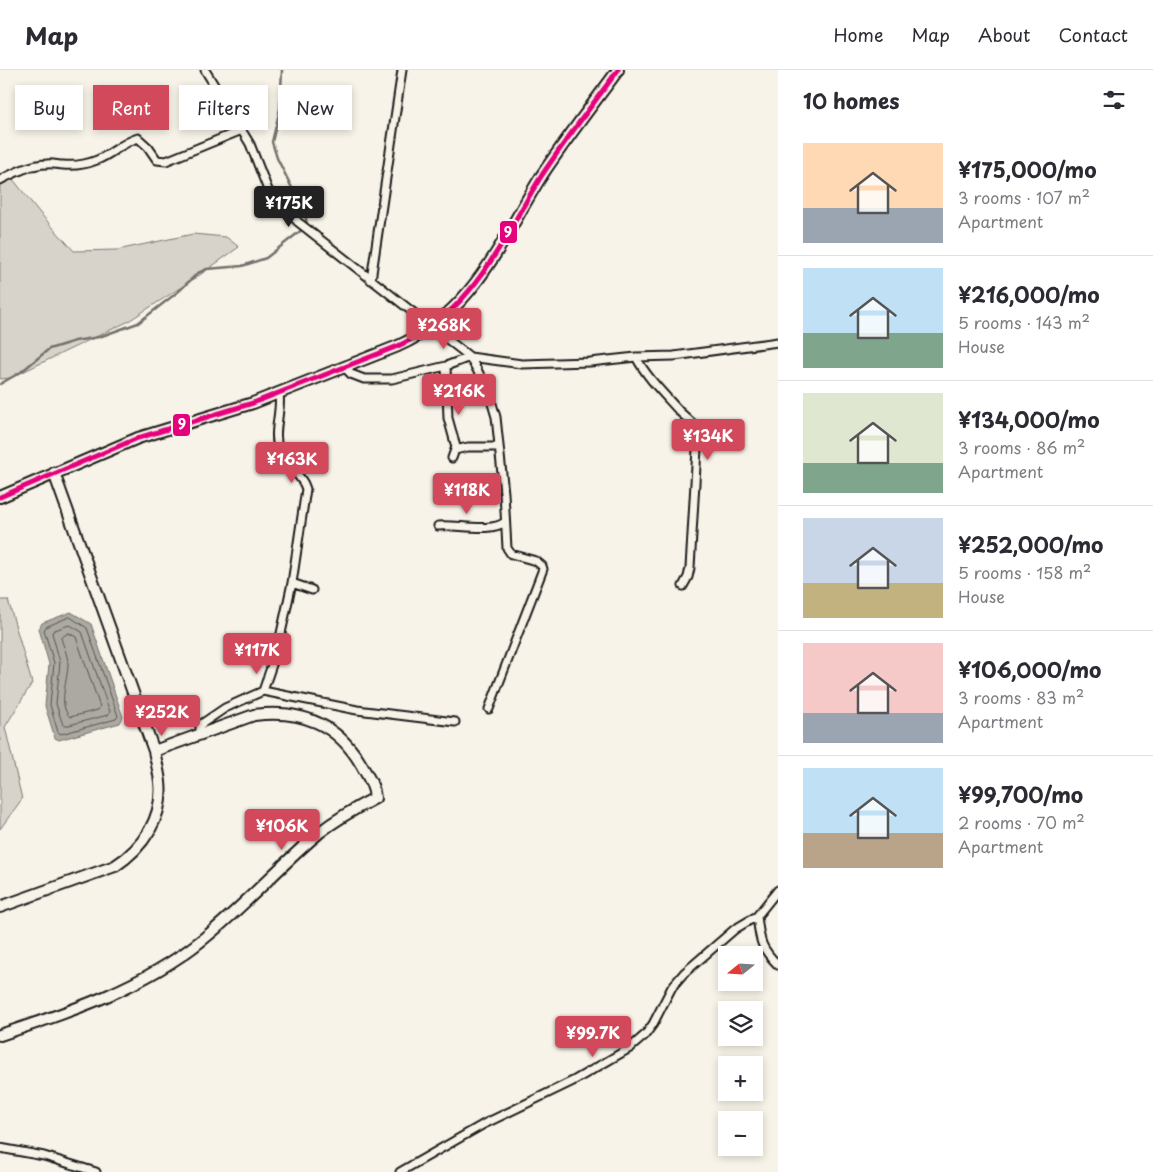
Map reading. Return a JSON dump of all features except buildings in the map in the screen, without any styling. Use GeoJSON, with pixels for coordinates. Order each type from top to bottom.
{"type":"FeatureCollection","features":[{"type":"Feature","properties":{"kind":"street"},"geometry":{"type":"LineString","coordinates":[[205,70],[214,85]]}},
{"type":"Feature","properties":{"kind":"street"},"geometry":{"type":"LineString","coordinates":[[371,280],[402,70]]}},
{"type":"Feature","properties":{"kind":"street"},"geometry":{"type":"LineString","coordinates":[[0,497],[138,438],[253,403],[404,344],[433,326],[453,310],[478,282],[552,159],[618,70]]}},
{"type":"Feature","properties":{"kind":"street"},"geometry":{"type":"LineString","coordinates":[[0,180],[38,165],[48,163],[78,164],[98,160],[130,140],[138,138],[148,147],[157,160],[161,162],[166,161],[242,130],[250,144],[268,190],[298,222],[433,326],[470,357],[491,399],[496,417],[508,551],[515,556],[536,561],[543,569],[489,709]]}},
{"type":"Feature","properties":{"kind":"street"},"geometry":{"type":"LineString","coordinates":[[344,367],[350,374],[364,380],[372,380],[401,378],[446,366],[470,357],[522,364],[590,362],[636,357],[674,356],[778,342]]}},
{"type":"Feature","properties":{"kind":"street"},"geometry":{"type":"LineString","coordinates":[[636,357],[653,381],[682,415],[694,425],[698,432],[690,568],[683,586]]}},
{"type":"Feature","properties":{"kind":"street"},"geometry":{"type":"LineString","coordinates":[[446,366],[448,418],[454,438],[455,450],[452,458]]}},
{"type":"Feature","properties":{"kind":"street"},"geometry":{"type":"LineString","coordinates":[[263,691],[278,647],[292,583],[306,489],[302,479],[289,467],[279,452],[276,438],[281,404],[279,393]]}},
{"type":"Feature","properties":{"kind":"street"},"geometry":{"type":"LineString","coordinates":[[455,450],[468,447],[499,447]]}},
{"type":"Feature","properties":{"kind":"street"},"geometry":{"type":"LineString","coordinates":[[0,906],[115,866],[129,857],[142,843],[158,816],[160,784],[154,751],[54,474]]}},
{"type":"Feature","properties":{"kind":"street"},"geometry":{"type":"LineString","coordinates":[[438,526],[490,527],[505,522]]}},
{"type":"Feature","properties":{"kind":"street"},"geometry":{"type":"LineString","coordinates":[[292,583],[312,590]]}},
{"type":"Feature","properties":{"kind":"street"},"geometry":{"type":"LineString","coordinates":[[200,734],[200,725],[225,708],[263,691],[357,710],[455,722]]}},
{"type":"Feature","properties":{"kind":"street"},"geometry":{"type":"LineString","coordinates":[[0,1035],[53,1017],[120,990],[160,968],[202,941],[321,832],[356,808],[375,798],[374,788],[354,752],[337,735],[318,722],[296,715],[270,713],[254,715],[154,751]]}},
{"type":"Feature","properties":{"kind":"street"},"geometry":{"type":"LineString","coordinates":[[400,1172],[484,1124],[573,1081],[630,1048],[645,1035],[653,1024],[672,987],[687,969],[735,929],[757,916],[778,890]]}},
{"type":"Feature","properties":{"kind":"street"},"geometry":{"type":"LineString","coordinates":[[757,916],[764,952],[778,965]]}},
{"type":"Feature","properties":{"kind":"street"},"geometry":{"type":"LineString","coordinates":[[0,1148],[44,1156],[96,1172]]}},
{"type":"Feature","properties":{"kind":"shaded area"},"geometry":{"type":"Polygon","coordinates":[[[12,178],[74,251],[117,250],[193,234],[226,237],[239,247],[197,277],[127,322],[10,378],[0,379],[0,182],[12,178]]]}},
{"type":"Feature","properties":{"kind":"shaded area"},"geometry":{"type":"Polygon","coordinates":[[[0,600],[8,600],[32,683],[5,727],[22,799],[0,829],[0,600]]]}},
{"type":"Feature","properties":{"kind":"water"},"geometry":{"type":"Polygon","coordinates":[[[71,612],[91,624],[123,717],[120,723],[59,740],[55,738],[45,706],[49,664],[39,629],[42,623],[71,612]]]}},
{"type":"Feature","properties":{"kind":"waterway"},"geometry":{"type":"LineString","coordinates":[[0,384],[21,372],[49,349],[75,341],[99,337],[138,323],[179,291],[198,273],[207,269],[242,266],[266,258],[303,229],[307,224],[305,214],[277,158],[272,142],[280,109],[282,70]]}},
{"type":"Feature","properties":{"kind":"transit line","name":"9"},"geometry":{"type":"LineString","coordinates":[[0,497],[138,438],[253,403],[398,346],[425,331],[447,314],[483,272],[542,175],[618,70]]}}]}
